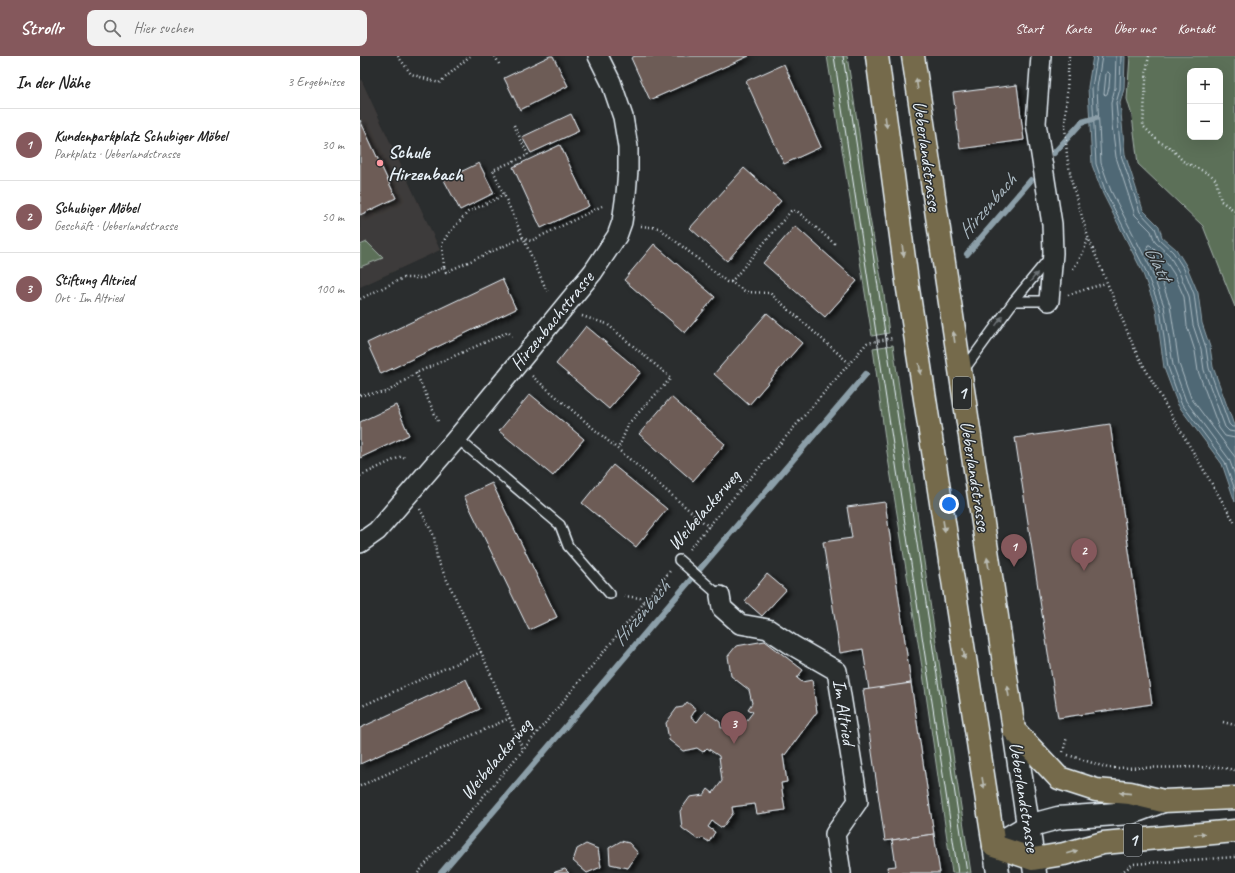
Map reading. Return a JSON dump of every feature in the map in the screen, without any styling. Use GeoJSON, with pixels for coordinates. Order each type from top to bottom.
{"type":"FeatureCollection","features":[{"type":"Feature","properties":{"kind":"main road","name":"Ueberlandstrasse"},"geometry":{"type":"LineString","coordinates":[[877,56],[908,289],[998,873]]}},
{"type":"Feature","properties":{"kind":"main road","name":"Ueberlandstrasse"},"geometry":{"type":"LineString","coordinates":[[913,56],[1034,866]]}},
{"type":"Feature","properties":{"kind":"main road","name":"1"},"geometry":{"type":"LineString","coordinates":[[1014,730],[1059,778],[1096,790],[1130,793],[1163,801],[1235,798]]}},
{"type":"Feature","properties":{"kind":"main road"},"geometry":{"type":"LineString","coordinates":[[994,846],[1028,826],[1058,818],[1131,813],[1163,801]]}},
{"type":"Feature","properties":{"kind":"main road","name":"1"},"geometry":{"type":"LineString","coordinates":[[994,846],[1034,866],[1064,854],[1103,843],[1235,831]]}},
{"type":"Feature","properties":{"kind":"street","name":"Hirzenbachstrasse"},"geometry":{"type":"LineString","coordinates":[[360,543],[377,531],[456,438],[593,272],[617,236],[622,222],[628,170],[628,147],[623,117],[611,82],[598,56]]}},
{"type":"Feature","properties":{"kind":"street"},"geometry":{"type":"LineString","coordinates":[[1040,56],[1036,123],[1052,224],[1053,252],[1049,301]]}},
{"type":"Feature","properties":{"kind":"street","name":"Im Altried"},"geometry":{"type":"LineString","coordinates":[[720,596],[722,608],[740,624],[768,629],[837,671],[858,801],[835,834],[841,873]]}},
{"type":"Feature","properties":{"kind":"lane"},"geometry":{"type":"LineString","coordinates":[[960,375],[1014,301],[1053,252]]}},
{"type":"Feature","properties":{"kind":"lane"},"geometry":{"type":"LineString","coordinates":[[1014,301],[1049,301]]}},
{"type":"Feature","properties":{"kind":"lane"},"geometry":{"type":"LineString","coordinates":[[456,438],[560,526],[568,546],[610,594]]}},
{"type":"Feature","properties":{"kind":"lane","name":"Im Altried"},"geometry":{"type":"LineString","coordinates":[[679,560],[720,596]]}},
{"type":"Feature","properties":{"kind":"path"},"geometry":{"type":"LineString","coordinates":[[398,56],[411,74],[439,83],[470,56]]}},
{"type":"Feature","properties":{"kind":"path"},"geometry":{"type":"LineString","coordinates":[[495,56],[500,66]]}},
{"type":"Feature","properties":{"kind":"path"},"geometry":{"type":"LineString","coordinates":[[1069,56],[1065,125],[1067,156],[1072,183],[1086,231],[1106,283],[1135,350],[1235,523]]}},
{"type":"Feature","properties":{"kind":"path"},"geometry":{"type":"LineString","coordinates":[[1149,56],[1143,126],[1158,141],[1172,149],[1183,161],[1211,175],[1216,180],[1221,201],[1235,211]]}},
{"type":"Feature","properties":{"kind":"path"},"geometry":{"type":"LineString","coordinates":[[514,125],[528,155],[493,170],[522,238],[546,290],[548,291]]}},
{"type":"Feature","properties":{"kind":"path"},"geometry":{"type":"LineString","coordinates":[[504,195],[468,212],[448,234],[442,244],[444,267],[446,272],[522,238],[531,241],[602,206]]}},
{"type":"Feature","properties":{"kind":"path"},"geometry":{"type":"LineString","coordinates":[[731,282],[791,211],[797,211],[836,245]]}},
{"type":"Feature","properties":{"kind":"path"},"geometry":{"type":"LineString","coordinates":[[637,226],[659,228],[726,282],[731,282],[746,292],[770,294],[849,363]]}},
{"type":"Feature","properties":{"kind":"path"},"geometry":{"type":"LineString","coordinates":[[360,299],[403,278],[423,278],[444,267]]}},
{"type":"Feature","properties":{"kind":"path"},"geometry":{"type":"LineString","coordinates":[[1049,301],[1106,283]]}},
{"type":"Feature","properties":{"kind":"path"},"geometry":{"type":"LineString","coordinates":[[578,315],[607,324],[671,378],[629,423],[618,449]]}},
{"type":"Feature","properties":{"kind":"path"},"geometry":{"type":"LineString","coordinates":[[360,395],[387,392],[416,373],[508,332],[512,336]]}},
{"type":"Feature","properties":{"kind":"path","name":"Weibelackerweg"},"geometry":{"type":"LineString","coordinates":[[418,873],[523,750],[679,560],[849,363],[867,343],[898,337]]}},
{"type":"Feature","properties":{"kind":"path"},"geometry":{"type":"LineString","coordinates":[[416,373],[438,422]]}},
{"type":"Feature","properties":{"kind":"path"},"geometry":{"type":"LineString","coordinates":[[529,373],[709,527]]}},
{"type":"Feature","properties":{"kind":"path"},"geometry":{"type":"LineString","coordinates":[[360,476],[402,456],[406,459]]}},
{"type":"Feature","properties":{"kind":"path"},"geometry":{"type":"LineString","coordinates":[[423,513],[434,536],[437,559],[481,652],[523,750]]}},
{"type":"Feature","properties":{"kind":"path"},"geometry":{"type":"LineString","coordinates":[[610,594],[640,598],[645,602]]}},
{"type":"Feature","properties":{"kind":"path"},"geometry":{"type":"LineString","coordinates":[[360,707],[481,652]]}},
{"type":"Feature","properties":{"kind":"path"},"geometry":{"type":"LineString","coordinates":[[360,786],[510,718]]}},
{"type":"Feature","properties":{"kind":"path"},"geometry":{"type":"LineString","coordinates":[[1223,722],[1235,725]]}},
{"type":"Feature","properties":{"kind":"path"},"geometry":{"type":"LineString","coordinates":[[1067,737],[1063,754],[1108,768],[1218,767],[1235,770]]}},
{"type":"Feature","properties":{"kind":"path"},"geometry":{"type":"LineString","coordinates":[[1120,873],[1133,864],[1235,856]]}},
{"type":"Feature","properties":{"kind":"shaded area","name":"Schule Hirzenbach"},"geometry":{"type":"Polygon","coordinates":[[[360,77],[440,250],[360,287],[360,77]]]}},
{"type":"Feature","properties":{"kind":"green space"},"geometry":{"type":"Polygon","coordinates":[[[827,56],[847,56],[869,213],[884,294],[889,333],[872,336],[827,56]]]}},
{"type":"Feature","properties":{"kind":"green space"},"geometry":{"type":"Polygon","coordinates":[[[1130,56],[1235,56],[1235,307],[1203,226],[1138,164],[1132,116],[1127,99],[1130,56]]]}},
{"type":"Feature","properties":{"kind":"green space"},"geometry":{"type":"Polygon","coordinates":[[[367,242],[383,258],[360,267],[360,245],[367,242]]]}},
{"type":"Feature","properties":{"kind":"green space"},"geometry":{"type":"Polygon","coordinates":[[[893,345],[971,873],[952,873],[922,667],[886,446],[873,348],[893,345]]]}},
{"type":"Feature","properties":{"kind":"water","name":"Glatt"},"geometry":{"type":"Polygon","coordinates":[[[1093,56],[1125,56],[1124,89],[1120,103],[1125,154],[1143,210],[1159,226],[1162,237],[1176,249],[1187,267],[1198,293],[1202,323],[1210,347],[1213,367],[1235,428],[1235,502],[1222,464],[1178,405],[1164,368],[1156,309],[1142,271],[1103,194],[1092,165],[1088,87],[1093,56]]]}},
{"type":"Feature","properties":{"kind":"building"},"geometry":{"type":"Polygon","coordinates":[[[550,56],[553,56],[568,86],[520,110],[504,78],[550,56]]]}},
{"type":"Feature","properties":{"kind":"building"},"geometry":{"type":"Polygon","coordinates":[[[635,56],[749,56],[650,100],[631,58],[635,56]]]}},
{"type":"Feature","properties":{"kind":"building"},"geometry":{"type":"Polygon","coordinates":[[[784,64],[821,147],[784,164],[746,81],[784,64]]]}},
{"type":"Feature","properties":{"kind":"building"},"geometry":{"type":"Polygon","coordinates":[[[1017,85],[1024,140],[960,149],[953,93],[1017,85]]]}},
{"type":"Feature","properties":{"kind":"building"},"geometry":{"type":"Polygon","coordinates":[[[571,114],[579,131],[531,153],[522,137],[571,114]]]}},
{"type":"Feature","properties":{"kind":"building"},"geometry":{"type":"Polygon","coordinates":[[[360,120],[396,198],[360,215],[360,120]]]}},
{"type":"Feature","properties":{"kind":"building"},"geometry":{"type":"Polygon","coordinates":[[[560,145],[589,206],[541,228],[513,167],[560,145]]]}},
{"type":"Feature","properties":{"kind":"building"},"geometry":{"type":"Polygon","coordinates":[[[479,163],[494,193],[460,210],[444,180],[479,163]]]}},
{"type":"Feature","properties":{"kind":"building"},"geometry":{"type":"Polygon","coordinates":[[[744,168],[781,201],[727,261],[690,228],[744,168]]]}},
{"type":"Feature","properties":{"kind":"building"},"geometry":{"type":"Polygon","coordinates":[[[795,226],[857,281],[825,317],[763,263],[795,226]]]}},
{"type":"Feature","properties":{"kind":"building"},"geometry":{"type":"Polygon","coordinates":[[[654,244],[715,297],[685,333],[624,280],[654,244]]]}},
{"type":"Feature","properties":{"kind":"building"},"geometry":{"type":"Polygon","coordinates":[[[502,279],[516,309],[381,374],[367,343],[502,279]]]}},
{"type":"Feature","properties":{"kind":"building"},"geometry":{"type":"Polygon","coordinates":[[[767,313],[802,343],[749,405],[714,374],[767,313]]]}},
{"type":"Feature","properties":{"kind":"building"},"geometry":{"type":"Polygon","coordinates":[[[586,326],[641,372],[609,409],[556,364],[586,326]]]}},
{"type":"Feature","properties":{"kind":"building"},"geometry":{"type":"Polygon","coordinates":[[[530,394],[584,439],[553,476],[499,431],[530,394]]]}},
{"type":"Feature","properties":{"kind":"building"},"geometry":{"type":"Polygon","coordinates":[[[671,397],[725,444],[693,481],[639,434],[671,397]]]}},
{"type":"Feature","properties":{"kind":"building"},"geometry":{"type":"Polygon","coordinates":[[[396,405],[409,435],[360,458],[360,422],[396,405]]]}},
{"type":"Feature","properties":{"kind":"building"},"geometry":{"type":"Polygon","coordinates":[[[1110,424],[1152,704],[1058,718],[1015,438],[1110,424]]]}},
{"type":"Feature","properties":{"kind":"building"},"geometry":{"type":"Polygon","coordinates":[[[613,465],[667,509],[636,547],[582,503],[613,465]]]}},
{"type":"Feature","properties":{"kind":"building"},"geometry":{"type":"Polygon","coordinates":[[[492,483],[557,617],[529,630],[464,496],[492,483]]]}},
{"type":"Feature","properties":{"kind":"building"},"geometry":{"type":"Polygon","coordinates":[[[885,502],[911,683],[869,690],[863,649],[840,653],[823,542],[852,538],[847,507],[885,502]]]}},
{"type":"Feature","properties":{"kind":"building"},"geometry":{"type":"Polygon","coordinates":[[[767,574],[786,590],[762,616],[745,601],[767,574]]]}},
{"type":"Feature","properties":{"kind":"building"},"geometry":{"type":"Polygon","coordinates":[[[765,641],[803,670],[797,678],[802,682],[812,680],[817,712],[785,755],[783,755],[787,782],[781,783],[785,810],[757,814],[755,804],[732,807],[733,813],[722,828],[712,821],[708,827],[715,832],[709,842],[703,838],[697,839],[682,828],[680,811],[690,797],[704,795],[708,789],[713,793],[722,781],[719,756],[707,748],[703,752],[697,748],[683,751],[669,740],[666,723],[677,708],[683,707],[687,702],[696,709],[691,717],[697,722],[705,711],[720,722],[721,728],[743,725],[753,712],[748,709],[752,703],[749,690],[731,676],[728,656],[736,646],[765,641]]]}},
{"type":"Feature","properties":{"kind":"building"},"geometry":{"type":"Polygon","coordinates":[[[466,679],[480,709],[360,764],[360,728],[466,679]]]}},
{"type":"Feature","properties":{"kind":"building"},"geometry":{"type":"Polygon","coordinates":[[[911,683],[934,834],[885,841],[863,690],[911,683]]]}},
{"type":"Feature","properties":{"kind":"building"},"geometry":{"type":"Polygon","coordinates":[[[934,834],[940,873],[888,873],[887,867],[896,866],[892,840],[934,834]]]}},
{"type":"Feature","properties":{"kind":"building"},"geometry":{"type":"Polygon","coordinates":[[[621,841],[629,843],[638,853],[628,868],[610,864],[609,848],[621,841]]]}},
{"type":"Feature","properties":{"kind":"building"},"geometry":{"type":"Polygon","coordinates":[[[586,844],[598,849],[601,867],[587,873],[573,861],[577,849],[586,844]]]}},
{"type":"Feature","properties":{"kind":"building"},"geometry":{"type":"Polygon","coordinates":[[[565,869],[569,873],[554,873],[555,872],[565,869]]]}},
{"type":"Feature","properties":{"kind":"waterway","name":"Hirzenbach"},"geometry":{"type":"LineString","coordinates":[[1054,153],[1082,122],[1096,118]]}},
{"type":"Feature","properties":{"kind":"waterway","name":"Hirzenbach"},"geometry":{"type":"LineString","coordinates":[[967,254],[1031,180]]}},
{"type":"Feature","properties":{"kind":"waterway","name":"Hirzenbach"},"geometry":{"type":"LineString","coordinates":[[441,873],[866,374]]}},
{"type":"Feature","properties":{"kind":"tram line"},"geometry":{"type":"LineString","coordinates":[[834,56],[958,873]]}},
{"type":"Feature","properties":{"kind":"tram line"},"geometry":{"type":"LineString","coordinates":[[843,56],[967,873]]}},
{"type":"Feature","properties":{"kind":"place","name":"Schule Hirzenbach"},"geometry":{"type":"Point","coordinates":[380,163]}},
{"type":"Feature","properties":{"kind":"place","name":"Kundenparkplatz Schubiger Möbel"},"geometry":{"type":"Point","coordinates":[1014,567]}},
{"type":"Feature","properties":{"kind":"place","name":"Schubiger Möbel"},"geometry":{"type":"Point","coordinates":[1084,571]}},
{"type":"Feature","properties":{"kind":"place","name":"Stiftung Altried"},"geometry":{"type":"Point","coordinates":[734,744]}}]}
